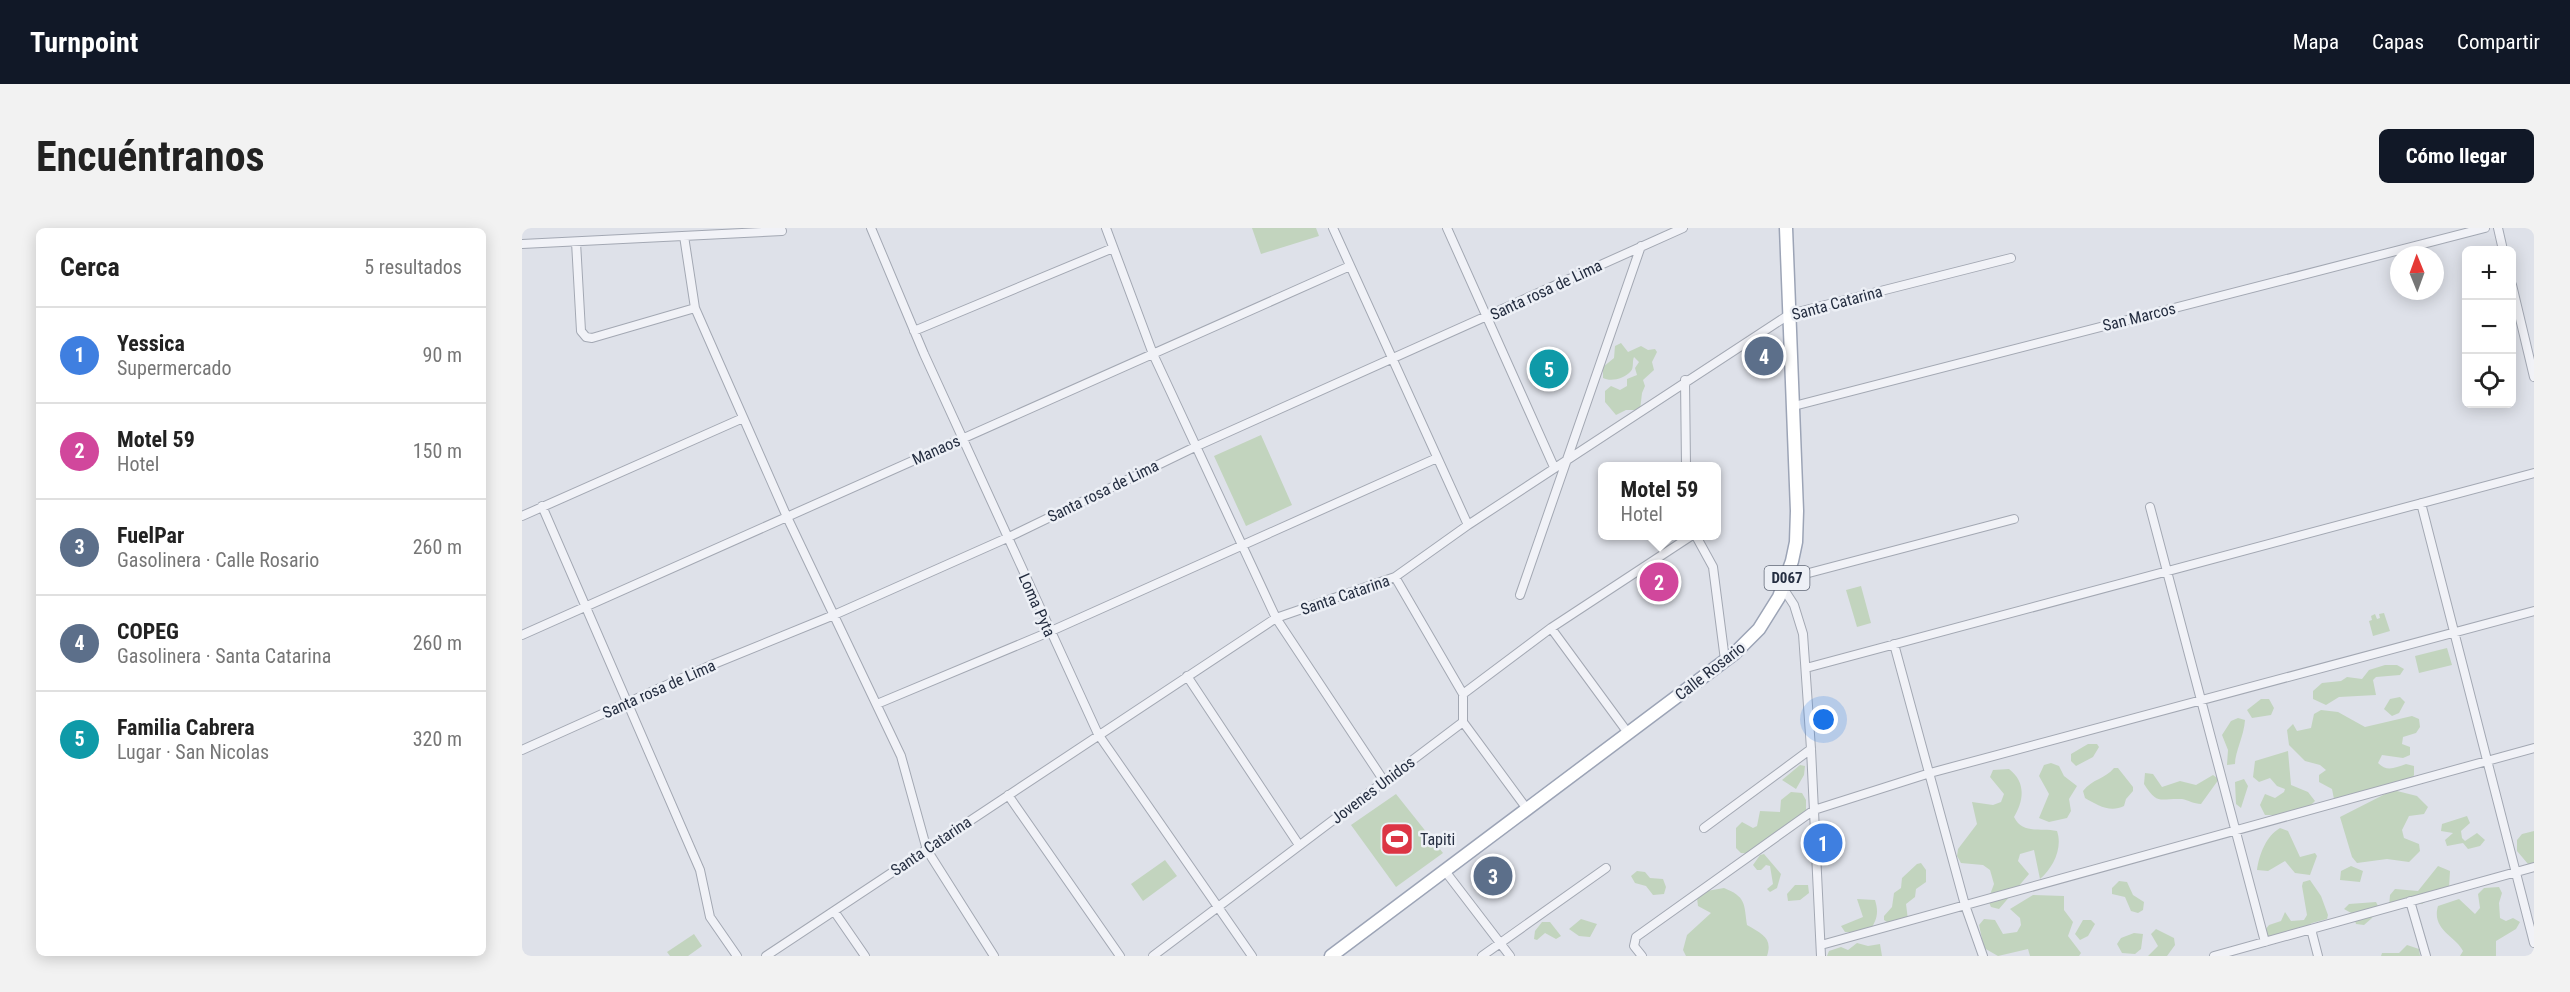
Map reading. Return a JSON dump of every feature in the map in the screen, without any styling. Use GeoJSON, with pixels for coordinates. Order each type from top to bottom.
{"type":"FeatureCollection","features":[{"type":"Feature","properties":{"kind":"main road","name":"Calle Rosario"},"geometry":{"type":"LineString","coordinates":[[1330,956],[1725,660],[1759,629],[1785,584],[1797,528],[1786,228]]}},
{"type":"Feature","properties":{"kind":"street"},"geometry":{"type":"LineString","coordinates":[[651,228],[651,238]]}},
{"type":"Feature","properties":{"kind":"street","name":"Loma Pyta"},"geometry":{"type":"LineString","coordinates":[[871,228],[962,439],[1098,734],[1216,908],[1252,956]]}},
{"type":"Feature","properties":{"kind":"street"},"geometry":{"type":"LineString","coordinates":[[1106,228],[1153,354],[1245,545],[1276,618],[1384,782]]}},
{"type":"Feature","properties":{"kind":"street"},"geometry":{"type":"LineString","coordinates":[[1333,228],[1468,525]]}},
{"type":"Feature","properties":{"kind":"street"},"geometry":{"type":"LineString","coordinates":[[1447,228],[1554,467]]}},
{"type":"Feature","properties":{"kind":"street","name":"Santa rosa de Lima"},"geometry":{"type":"LineString","coordinates":[[522,750],[1007,538],[1197,446],[1683,228]]}},
{"type":"Feature","properties":{"kind":"street","name":"San Marcos"},"geometry":{"type":"LineString","coordinates":[[1794,406],[2485,228]]}},
{"type":"Feature","properties":{"kind":"street"},"geometry":{"type":"LineString","coordinates":[[2498,228],[2502,246]]}},
{"type":"Feature","properties":{"kind":"street"},"geometry":{"type":"LineString","coordinates":[[522,244],[783,229]]}},
{"type":"Feature","properties":{"kind":"street"},"geometry":{"type":"LineString","coordinates":[[684,236],[695,308],[787,516],[906,770],[927,850],[994,956]]}},
{"type":"Feature","properties":{"kind":"street"},"geometry":{"type":"LineString","coordinates":[[576,242],[581,331],[586,337],[592,338],[695,308]]}},
{"type":"Feature","properties":{"kind":"street"},"geometry":{"type":"LineString","coordinates":[[1520,595],[1641,246]]}},
{"type":"Feature","properties":{"kind":"street"},"geometry":{"type":"LineString","coordinates":[[914,331],[1113,248]]}},
{"type":"Feature","properties":{"kind":"street","name":"Santa Catarina"},"geometry":{"type":"LineString","coordinates":[[766,956],[1276,618],[1395,577],[1554,467],[1790,314],[2011,258]]}},
{"type":"Feature","properties":{"kind":"street","name":"Manaos"},"geometry":{"type":"LineString","coordinates":[[522,635],[1350,266]]}},
{"type":"Feature","properties":{"kind":"street"},"geometry":{"type":"LineString","coordinates":[[2515,300],[2534,377]]}},
{"type":"Feature","properties":{"kind":"street"},"geometry":{"type":"LineString","coordinates":[[1685,380],[1686,462]]}},
{"type":"Feature","properties":{"kind":"street"},"geometry":{"type":"LineString","coordinates":[[522,516],[743,417]]}},
{"type":"Feature","properties":{"kind":"street"},"geometry":{"type":"LineString","coordinates":[[877,704],[1049,632],[1437,458]]}},
{"type":"Feature","properties":{"kind":"street"},"geometry":{"type":"LineString","coordinates":[[1806,668],[2534,472]]}},
{"type":"Feature","properties":{"kind":"street"},"geometry":{"type":"LineString","coordinates":[[2421,503],[2534,943]]}},
{"type":"Feature","properties":{"kind":"street"},"geometry":{"type":"LineString","coordinates":[[542,506],[700,870],[710,917],[737,956]]}},
{"type":"Feature","properties":{"kind":"street"},"geometry":{"type":"LineString","coordinates":[[2150,507],[2265,942]]}},
{"type":"Feature","properties":{"kind":"street"},"geometry":{"type":"LineString","coordinates":[[1821,956],[1806,668],[1798,615],[1785,584],[2014,519]]}},
{"type":"Feature","properties":{"kind":"street"},"geometry":{"type":"LineString","coordinates":[[1463,694],[1551,628],[1685,540]]}},
{"type":"Feature","properties":{"kind":"street"},"geometry":{"type":"LineString","coordinates":[[1698,540],[1713,567],[1725,660]]}},
{"type":"Feature","properties":{"kind":"street"},"geometry":{"type":"LineString","coordinates":[[1395,577],[1463,694],[1463,722],[1527,809]]}},
{"type":"Feature","properties":{"kind":"street"},"geometry":{"type":"LineString","coordinates":[[1642,956],[1634,946],[1636,937],[1814,810],[1930,773],[2534,611]]}},
{"type":"Feature","properties":{"kind":"street"},"geometry":{"type":"LineString","coordinates":[[1551,628],[1628,733]]}},
{"type":"Feature","properties":{"kind":"street"},"geometry":{"type":"LineString","coordinates":[[1894,644],[1965,905],[1983,956]]}},
{"type":"Feature","properties":{"kind":"street"},"geometry":{"type":"LineString","coordinates":[[1187,676],[1299,845]]}},
{"type":"Feature","properties":{"kind":"street","name":"Jovenes Unidos"},"geometry":{"type":"LineString","coordinates":[[1153,956],[1463,722]]}},
{"type":"Feature","properties":{"kind":"street"},"geometry":{"type":"LineString","coordinates":[[1821,945],[2534,748]]}},
{"type":"Feature","properties":{"kind":"street"},"geometry":{"type":"LineString","coordinates":[[1704,828],[1811,749]]}},
{"type":"Feature","properties":{"kind":"street"},"geometry":{"type":"LineString","coordinates":[[1008,795],[1120,956]]}},
{"type":"Feature","properties":{"kind":"street"},"geometry":{"type":"LineString","coordinates":[[2214,956],[2534,867]]}},
{"type":"Feature","properties":{"kind":"street"},"geometry":{"type":"LineString","coordinates":[[1482,956],[1606,868]]}},
{"type":"Feature","properties":{"kind":"street"},"geometry":{"type":"LineString","coordinates":[[1445,871],[1510,956]]}},
{"type":"Feature","properties":{"kind":"street"},"geometry":{"type":"LineString","coordinates":[[2410,901],[2426,956]]}},
{"type":"Feature","properties":{"kind":"street"},"geometry":{"type":"LineString","coordinates":[[834,911],[865,956]]}},
{"type":"Feature","properties":{"kind":"street"},"geometry":{"type":"LineString","coordinates":[[2311,929],[2318,956]]}},
{"type":"Feature","properties":{"kind":"green space"},"geometry":{"type":"Polygon","coordinates":[[[1252,228],[1316,228],[1319,236],[1261,254],[1252,228]]]}},
{"type":"Feature","properties":{"kind":"green space"},"geometry":{"type":"Polygon","coordinates":[[[1621,343],[1628,352],[1641,346],[1648,350],[1655,349],[1657,352],[1652,362],[1654,370],[1643,380],[1645,386],[1640,410],[1626,410],[1616,415],[1605,402],[1605,391],[1611,386],[1620,390],[1627,386],[1627,379],[1637,375],[1635,368],[1639,362],[1634,357],[1632,370],[1621,378],[1610,380],[1603,378],[1603,367],[1614,358],[1615,346],[1621,343]]]}},
{"type":"Feature","properties":{"kind":"green space"},"geometry":{"type":"Polygon","coordinates":[[[1261,435],[1292,505],[1246,526],[1214,456],[1261,435]]]}},
{"type":"Feature","properties":{"kind":"green space"},"geometry":{"type":"Polygon","coordinates":[[[1861,586],[1871,623],[1857,627],[1846,590],[1861,586]]]}},
{"type":"Feature","properties":{"kind":"green space"},"geometry":{"type":"Polygon","coordinates":[[[2384,613],[2390,631],[2373,636],[2369,621],[2372,620],[2371,616],[2375,614],[2377,619],[2380,618],[2379,614],[2384,613]]]}},
{"type":"Feature","properties":{"kind":"green space"},"geometry":{"type":"Polygon","coordinates":[[[2447,648],[2452,665],[2419,673],[2415,656],[2447,648]]]}},
{"type":"Feature","properties":{"kind":"green space"},"geometry":{"type":"Polygon","coordinates":[[[2385,665],[2397,665],[2404,669],[2400,675],[2376,677],[2373,680],[2376,695],[2339,697],[2326,705],[2313,699],[2313,691],[2322,683],[2341,681],[2347,677],[2362,679],[2369,670],[2385,665]]]}},
{"type":"Feature","properties":{"kind":"green space"},"geometry":{"type":"Polygon","coordinates":[[[2400,697],[2405,702],[2399,713],[2392,716],[2384,709],[2390,699],[2400,697]]]}},
{"type":"Feature","properties":{"kind":"green space"},"geometry":{"type":"Polygon","coordinates":[[[2261,699],[2269,699],[2274,708],[2271,715],[2252,718],[2247,710],[2261,699]]]}},
{"type":"Feature","properties":{"kind":"green space"},"geometry":{"type":"Polygon","coordinates":[[[2321,710],[2338,712],[2365,727],[2412,716],[2419,719],[2420,727],[2416,733],[2403,737],[2402,744],[2410,747],[2410,755],[2403,758],[2382,755],[2378,763],[2388,768],[2406,764],[2414,766],[2414,775],[2410,783],[2335,804],[2332,789],[2319,782],[2319,775],[2326,770],[2320,765],[2305,761],[2289,745],[2287,730],[2293,724],[2297,731],[2311,728],[2314,714],[2321,710]]]}},
{"type":"Feature","properties":{"kind":"green space"},"geometry":{"type":"Polygon","coordinates":[[[2238,718],[2245,720],[2243,732],[2235,764],[2227,765],[2228,750],[2222,735],[2231,721],[2238,718]]]}},
{"type":"Feature","properties":{"kind":"green space"},"geometry":{"type":"Polygon","coordinates":[[[2088,744],[2097,744],[2099,747],[2093,757],[2076,766],[2071,761],[2071,754],[2088,744]]]}},
{"type":"Feature","properties":{"kind":"green space"},"geometry":{"type":"Polygon","coordinates":[[[2288,751],[2291,785],[2308,792],[2315,801],[2298,812],[2285,815],[2265,815],[2260,805],[2265,794],[2275,798],[2285,789],[2277,786],[2270,778],[2259,782],[2253,777],[2255,761],[2288,751]]]}},
{"type":"Feature","properties":{"kind":"green space"},"geometry":{"type":"Polygon","coordinates":[[[2051,763],[2059,766],[2064,776],[2077,786],[2069,799],[2071,811],[2067,818],[2049,822],[2039,818],[2049,794],[2039,776],[2044,765],[2051,763]]]}},
{"type":"Feature","properties":{"kind":"green space"},"geometry":{"type":"Polygon","coordinates":[[[1800,765],[1805,766],[1804,775],[1796,789],[1782,780],[1800,765]]]}},
{"type":"Feature","properties":{"kind":"green space"},"geometry":{"type":"Polygon","coordinates":[[[2114,768],[2118,768],[2133,787],[2124,806],[2109,808],[2085,798],[2083,791],[2114,768]]]}},
{"type":"Feature","properties":{"kind":"green space"},"geometry":{"type":"Polygon","coordinates":[[[2009,769],[2021,785],[2020,804],[2014,817],[2018,823],[2027,828],[2057,831],[2059,844],[2053,863],[2040,879],[2034,850],[2020,854],[2018,861],[2029,874],[1999,909],[1991,907],[1988,900],[1994,884],[1990,870],[1983,865],[1961,863],[1957,856],[1958,849],[1977,824],[1972,802],[1993,805],[2001,802],[2004,794],[1990,777],[1993,770],[2009,769]]]}},
{"type":"Feature","properties":{"kind":"green space"},"geometry":{"type":"Polygon","coordinates":[[[2145,773],[2153,774],[2162,787],[2180,781],[2196,785],[2213,775],[2219,779],[2201,804],[2198,804],[2182,799],[2156,798],[2144,784],[2145,773]]]}},
{"type":"Feature","properties":{"kind":"green space"},"geometry":{"type":"Polygon","coordinates":[[[2244,779],[2248,786],[2241,808],[2236,804],[2235,782],[2244,779]]]}},
{"type":"Feature","properties":{"kind":"green space"},"geometry":{"type":"Polygon","coordinates":[[[2393,790],[2417,796],[2428,807],[2424,814],[2409,816],[2402,830],[2404,838],[2419,844],[2420,851],[2409,862],[2387,859],[2357,863],[2352,857],[2340,817],[2393,790]]]}},
{"type":"Feature","properties":{"kind":"green space"},"geometry":{"type":"Polygon","coordinates":[[[1791,792],[1802,793],[1806,800],[1806,816],[1757,854],[1741,853],[1736,848],[1736,828],[1742,822],[1753,828],[1757,826],[1760,811],[1780,812],[1781,800],[1791,792]]]}},
{"type":"Feature","properties":{"kind":"green space","name":"Tapiti"},"geometry":{"type":"Polygon","coordinates":[[[1396,794],[1443,853],[1396,887],[1351,825],[1396,794]]]}},
{"type":"Feature","properties":{"kind":"green space"},"geometry":{"type":"Polygon","coordinates":[[[2467,816],[2470,823],[2461,831],[2462,838],[2465,841],[2477,833],[2485,840],[2480,846],[2468,849],[2463,843],[2447,846],[2445,840],[2453,833],[2441,831],[2442,824],[2467,816]]]}},
{"type":"Feature","properties":{"kind":"green space"},"geometry":{"type":"Polygon","coordinates":[[[2280,828],[2288,831],[2300,857],[2315,853],[2317,856],[2310,875],[2295,873],[2285,861],[2268,871],[2257,870],[2264,846],[2280,828]]]}},
{"type":"Feature","properties":{"kind":"green space"},"geometry":{"type":"Polygon","coordinates":[[[2534,831],[2534,864],[2528,864],[2517,851],[2517,840],[2522,834],[2534,831]]]}},
{"type":"Feature","properties":{"kind":"green space"},"geometry":{"type":"Polygon","coordinates":[[[1764,854],[1781,874],[1777,888],[1770,892],[1767,889],[1773,884],[1770,866],[1766,865],[1761,870],[1757,870],[1753,865],[1760,855],[1764,854]]]}},
{"type":"Feature","properties":{"kind":"green space"},"geometry":{"type":"Polygon","coordinates":[[[1165,860],[1177,876],[1143,901],[1131,884],[1165,860]]]}},
{"type":"Feature","properties":{"kind":"green space"},"geometry":{"type":"Polygon","coordinates":[[[1921,863],[1926,870],[1926,882],[1916,889],[1915,897],[1906,904],[1908,920],[1890,924],[1884,920],[1884,916],[1892,907],[1894,893],[1901,888],[1902,878],[1921,863]]]}},
{"type":"Feature","properties":{"kind":"green space"},"geometry":{"type":"Polygon","coordinates":[[[2351,866],[2363,871],[2360,882],[2340,880],[2341,871],[2351,866]]]}},
{"type":"Feature","properties":{"kind":"green space"},"geometry":{"type":"Polygon","coordinates":[[[2438,866],[2450,871],[2449,887],[2422,904],[2410,901],[2389,906],[2390,895],[2395,889],[2418,891],[2438,866]]]}},
{"type":"Feature","properties":{"kind":"green space"},"geometry":{"type":"Polygon","coordinates":[[[1637,871],[1645,872],[1650,878],[1663,879],[1666,887],[1664,894],[1653,895],[1646,886],[1635,883],[1631,876],[1637,871]]]}},
{"type":"Feature","properties":{"kind":"green space"},"geometry":{"type":"Polygon","coordinates":[[[2310,880],[2321,896],[2328,915],[2327,919],[2312,923],[2292,935],[2267,938],[2265,930],[2269,925],[2281,921],[2285,912],[2291,921],[2304,920],[2307,915],[2302,886],[2303,882],[2310,880]]]}},
{"type":"Feature","properties":{"kind":"green space"},"geometry":{"type":"Polygon","coordinates":[[[2119,881],[2127,882],[2133,895],[2144,902],[2143,910],[2138,913],[2131,911],[2125,897],[2112,894],[2112,888],[2119,881]]]}},
{"type":"Feature","properties":{"kind":"green space"},"geometry":{"type":"Polygon","coordinates":[[[1795,885],[1808,885],[1809,893],[1800,900],[1788,901],[1787,894],[1795,885]]]}},
{"type":"Feature","properties":{"kind":"green space"},"geometry":{"type":"Polygon","coordinates":[[[2499,887],[2502,893],[2499,903],[2500,918],[2506,921],[2513,918],[2520,922],[2516,929],[2496,941],[2496,956],[2460,956],[2463,951],[2460,946],[2445,932],[2438,921],[2438,906],[2459,899],[2475,914],[2480,908],[2478,894],[2484,888],[2499,887]]]}},
{"type":"Feature","properties":{"kind":"green space"},"geometry":{"type":"Polygon","coordinates":[[[1724,888],[1736,894],[1743,902],[1747,925],[1762,934],[1769,945],[1767,956],[1686,956],[1683,950],[1687,935],[1711,913],[1698,906],[1697,898],[1701,892],[1724,888]]]}},
{"type":"Feature","properties":{"kind":"green space"},"geometry":{"type":"Polygon","coordinates":[[[2033,895],[2064,896],[2064,910],[2073,922],[2068,936],[2081,953],[2079,956],[2030,956],[2028,949],[1998,956],[1984,948],[1979,925],[1984,919],[1995,920],[2003,934],[2017,932],[2021,925],[2020,918],[2010,909],[2033,895]]]}},
{"type":"Feature","properties":{"kind":"green space"},"geometry":{"type":"Polygon","coordinates":[[[1857,899],[1875,900],[1877,913],[1875,920],[1869,932],[1845,932],[1841,926],[1863,917],[1857,899]]]}},
{"type":"Feature","properties":{"kind":"green space"},"geometry":{"type":"Polygon","coordinates":[[[2376,902],[2378,906],[2372,918],[2364,925],[2356,924],[2353,914],[2344,909],[2349,904],[2376,902]]]}},
{"type":"Feature","properties":{"kind":"green space"},"geometry":{"type":"Polygon","coordinates":[[[1581,919],[1597,924],[1590,937],[1579,936],[1569,929],[1581,919]]]}},
{"type":"Feature","properties":{"kind":"green space"},"geometry":{"type":"Polygon","coordinates":[[[2083,920],[2091,920],[2095,924],[2088,936],[2080,940],[2075,934],[2083,920]]]}},
{"type":"Feature","properties":{"kind":"green space"},"geometry":{"type":"Polygon","coordinates":[[[1542,922],[1550,922],[1561,936],[1556,939],[1545,933],[1537,940],[1534,939],[1535,931],[1542,922]]]}},
{"type":"Feature","properties":{"kind":"green space"},"geometry":{"type":"Polygon","coordinates":[[[2156,929],[2174,938],[2175,945],[2167,956],[2148,956],[2158,946],[2151,934],[2156,929]]]}},
{"type":"Feature","properties":{"kind":"green space"},"geometry":{"type":"Polygon","coordinates":[[[2134,933],[2143,934],[2141,949],[2135,954],[2122,953],[2117,944],[2121,938],[2134,933]]]}},
{"type":"Feature","properties":{"kind":"green space"},"geometry":{"type":"Polygon","coordinates":[[[694,934],[702,946],[688,956],[670,956],[667,952],[694,934]]]}},
{"type":"Feature","properties":{"kind":"green space"},"geometry":{"type":"Polygon","coordinates":[[[1857,943],[1868,946],[1880,944],[1882,956],[1827,956],[1829,951],[1841,947],[1848,950],[1857,943]]]}},
{"type":"Feature","properties":{"kind":"green space"},"geometry":{"type":"Polygon","coordinates":[[[2407,945],[2419,949],[2420,956],[2381,956],[2382,953],[2399,953],[2407,945]]]}},
{"type":"Feature","properties":{"kind":"place","name":"COPEG"},"geometry":{"type":"Point","coordinates":[1764,356]}},
{"type":"Feature","properties":{"kind":"place","name":"Familia Cabrera"},"geometry":{"type":"Point","coordinates":[1549,369]}},
{"type":"Feature","properties":{"kind":"place","name":"Motel 59"},"geometry":{"type":"Point","coordinates":[1659,582]}},
{"type":"Feature","properties":{"kind":"place","name":"Tapiti"},"geometry":{"type":"Point","coordinates":[1397,839]}},
{"type":"Feature","properties":{"kind":"place","name":"Yessica"},"geometry":{"type":"Point","coordinates":[1823,843]}},
{"type":"Feature","properties":{"kind":"place","name":"FuelPar"},"geometry":{"type":"Point","coordinates":[1493,876]}}]}
